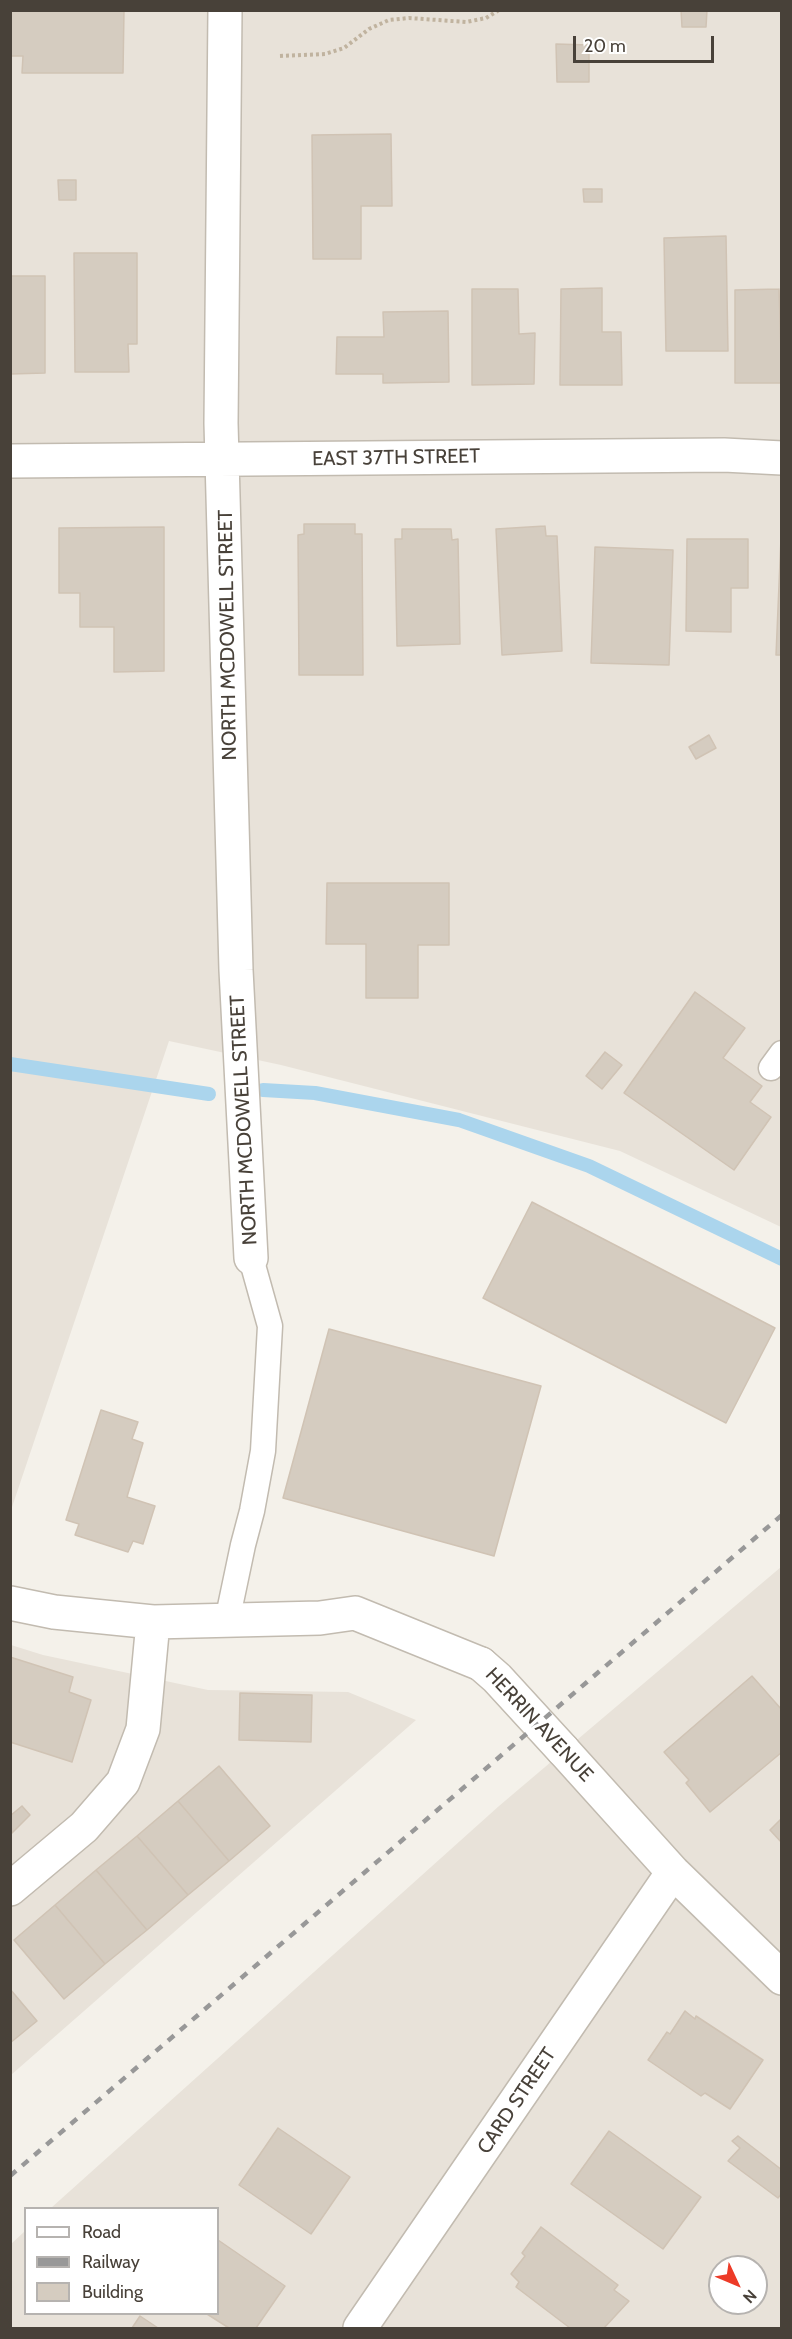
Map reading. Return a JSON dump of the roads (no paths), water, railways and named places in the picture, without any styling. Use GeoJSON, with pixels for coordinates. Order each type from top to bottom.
{"type":"FeatureCollection","features":[{"type":"Feature","properties":{"kind":"street","name":"NORTH MCDOWELL STREET"},"geometry":{"type":"LineString","coordinates":[[225,10],[221,423],[236,970],[251,1258]]}},
{"type":"Feature","properties":{"kind":"street","name":"EAST 37TH STREET"},"geometry":{"type":"LineString","coordinates":[[10,461],[716,455],[782,458]]}},
{"type":"Feature","properties":{"kind":"street","name":"HERRIN AVENUE"},"geometry":{"type":"LineString","coordinates":[[10,1603],[54,1612],[153,1622],[320,1618],[355,1613],[481,1664],[497,1678],[673,1872],[782,1978]]}},
{"type":"Feature","properties":{"kind":"street"},"geometry":{"type":"LineString","coordinates":[[10,1889],[84,1827],[123,1782],[143,1729],[153,1622]]}},
{"type":"Feature","properties":{"kind":"street","name":"CARD STREET"},"geometry":{"type":"LineString","coordinates":[[360,2328],[673,1872]]}},
{"type":"Feature","properties":{"kind":"lane"},"geometry":{"type":"LineString","coordinates":[[227,1621],[263,1451],[270,1326],[251,1258]]}},
{"type":"Feature","properties":{"kind":"waterway"},"geometry":{"type":"LineString","coordinates":[[10,1064],[209,1094]]}},
{"type":"Feature","properties":{"kind":"waterway"},"geometry":{"type":"LineString","coordinates":[[263,1090],[315,1093],[459,1120],[589,1166],[782,1259]]}},
{"type":"Feature","properties":{"kind":"railway"},"geometry":{"type":"LineString","coordinates":[[10,2176],[782,1515]]}}]}
